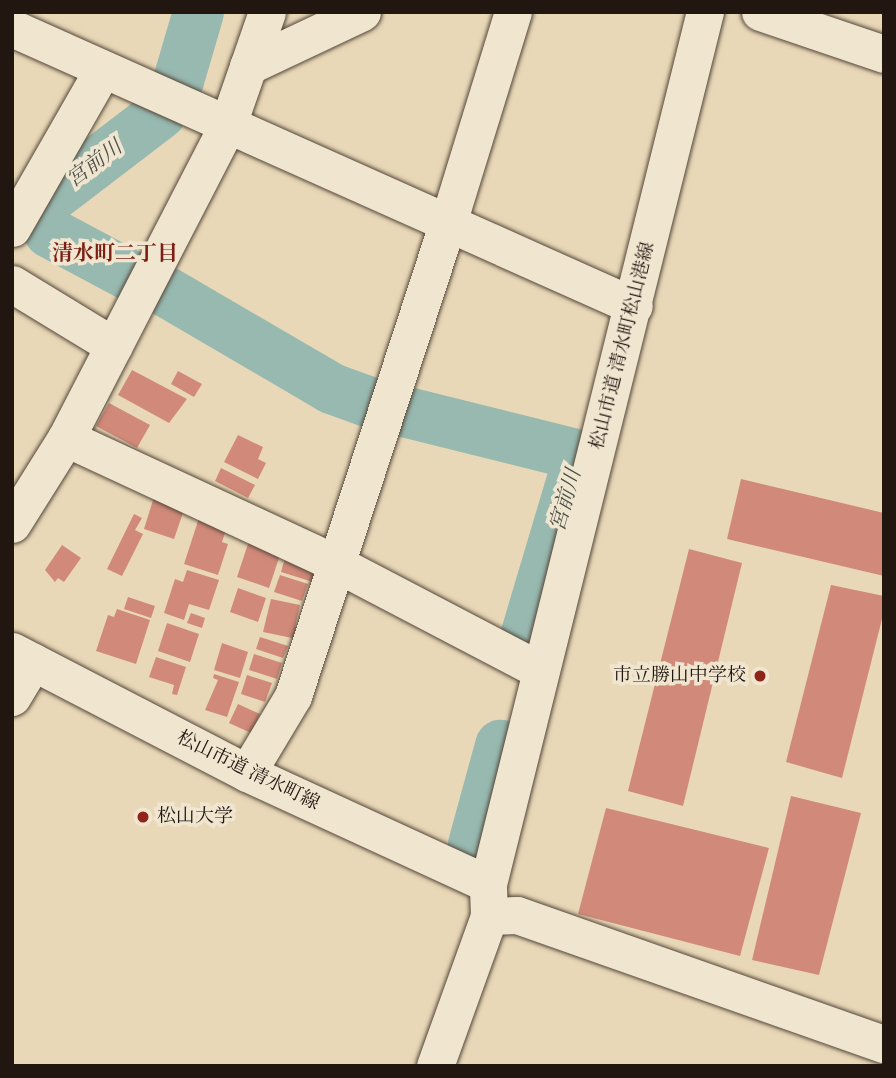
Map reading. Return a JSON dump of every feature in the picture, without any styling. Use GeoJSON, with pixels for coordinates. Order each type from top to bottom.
{"type":"FeatureCollection","features":[{"type":"Feature","properties":{"kind":"street"},"geometry":{"type":"LineString","coordinates":[[12,524],[66,438],[228,124],[267,12]]}},
{"type":"Feature","properties":{"kind":"street"},"geometry":{"type":"LineString","coordinates":[[248,66],[362,12]]}},
{"type":"Feature","properties":{"kind":"street"},"geometry":{"type":"LineString","coordinates":[[247,773],[293,696],[448,223],[513,12]]}},
{"type":"Feature","properties":{"kind":"street","name":"松山市道 清水町松山港線"},"geometry":{"type":"LineString","coordinates":[[435,1066],[488,900],[540,670],[634,306],[705,12]]}},
{"type":"Feature","properties":{"kind":"street"},"geometry":{"type":"LineString","coordinates":[[760,12],[884,54]]}},
{"type":"Feature","properties":{"kind":"street"},"geometry":{"type":"LineString","coordinates":[[12,28],[634,306]]}},
{"type":"Feature","properties":{"kind":"street"},"geometry":{"type":"LineString","coordinates":[[12,228],[103,69]]}},
{"type":"Feature","properties":{"kind":"street"},"geometry":{"type":"LineString","coordinates":[[12,284],[114,346]]}},
{"type":"Feature","properties":{"kind":"street"},"geometry":{"type":"LineString","coordinates":[[66,438],[335,563],[540,670]]}},
{"type":"Feature","properties":{"kind":"street"},"geometry":{"type":"LineString","coordinates":[[12,697],[23,656]]}},
{"type":"Feature","properties":{"kind":"street","name":"松山市道 清水町線"},"geometry":{"type":"LineString","coordinates":[[23,656],[488,900]]}},
{"type":"Feature","properties":{"kind":"street"},"geometry":{"type":"LineString","coordinates":[[488,900],[517,915],[884,1044]]}},
{"type":"Feature","properties":{"kind":"building"},"geometry":{"type":"Polygon","coordinates":[[[132,370],[187,399],[169,423],[118,395],[132,370]]]}},
{"type":"Feature","properties":{"kind":"building"},"geometry":{"type":"Polygon","coordinates":[[[178,371],[202,384],[194,397],[171,384],[178,371]]]}},
{"type":"Feature","properties":{"kind":"building"},"geometry":{"type":"Polygon","coordinates":[[[109,403],[150,425],[137,448],[96,426],[109,403]]]}},
{"type":"Feature","properties":{"kind":"building"},"geometry":{"type":"Polygon","coordinates":[[[238,435],[263,447],[258,459],[266,463],[258,479],[224,462],[238,435]]]}},
{"type":"Feature","properties":{"kind":"building"},"geometry":{"type":"Polygon","coordinates":[[[221,468],[255,485],[248,498],[215,481],[221,468]]]}},
{"type":"Feature","properties":{"kind":"building"},"geometry":{"type":"Polygon","coordinates":[[[741,479],[884,513],[884,576],[727,539],[741,479]]]}},
{"type":"Feature","properties":{"kind":"building"},"geometry":{"type":"Polygon","coordinates":[[[154,497],[185,507],[174,539],[144,529],[154,497]]]}},
{"type":"Feature","properties":{"kind":"building"},"geometry":{"type":"Polygon","coordinates":[[[134,514],[142,518],[135,530],[143,534],[122,576],[107,569],[134,514]]]}},
{"type":"Feature","properties":{"kind":"building"},"geometry":{"type":"Polygon","coordinates":[[[199,518],[227,527],[222,542],[228,544],[218,575],[184,564],[199,518]]]}},
{"type":"Feature","properties":{"kind":"building"},"geometry":{"type":"Polygon","coordinates":[[[251,535],[283,546],[269,588],[237,577],[251,535]]]}},
{"type":"Feature","properties":{"kind":"building"},"geometry":{"type":"Polygon","coordinates":[[[62,545],[81,558],[64,582],[58,578],[55,582],[45,570],[62,545]]]}},
{"type":"Feature","properties":{"kind":"building"},"geometry":{"type":"Polygon","coordinates":[[[689,549],[742,563],[683,806],[628,791],[689,549]]]}},
{"type":"Feature","properties":{"kind":"building"},"geometry":{"type":"Polygon","coordinates":[[[285,558],[317,569],[313,582],[281,572],[285,558]]]}},
{"type":"Feature","properties":{"kind":"building"},"geometry":{"type":"Polygon","coordinates":[[[187,570],[219,580],[209,610],[189,604],[184,620],[164,613],[175,579],[183,582],[187,570]]]}},
{"type":"Feature","properties":{"kind":"building"},"geometry":{"type":"Polygon","coordinates":[[[280,575],[308,584],[302,601],[274,592],[280,575]]]}},
{"type":"Feature","properties":{"kind":"building"},"geometry":{"type":"Polygon","coordinates":[[[831,585],[884,596],[884,611],[842,778],[786,762],[831,585]]]}},
{"type":"Feature","properties":{"kind":"building"},"geometry":{"type":"Polygon","coordinates":[[[238,588],[266,598],[258,622],[230,612],[238,588]]]}},
{"type":"Feature","properties":{"kind":"building"},"geometry":{"type":"Polygon","coordinates":[[[128,597],[155,606],[151,618],[124,609],[128,597]]]}},
{"type":"Feature","properties":{"kind":"building"},"geometry":{"type":"Polygon","coordinates":[[[271,599],[300,605],[295,627],[300,628],[297,639],[263,632],[271,599]]]}},
{"type":"Feature","properties":{"kind":"building"},"geometry":{"type":"Polygon","coordinates":[[[117,609],[150,620],[136,664],[96,651],[108,615],[114,617],[117,609]]]}},
{"type":"Feature","properties":{"kind":"building"},"geometry":{"type":"Polygon","coordinates":[[[191,613],[205,618],[202,628],[187,623],[191,613]]]}},
{"type":"Feature","properties":{"kind":"building"},"geometry":{"type":"Polygon","coordinates":[[[167,623],[199,634],[190,662],[158,651],[167,623]]]}},
{"type":"Feature","properties":{"kind":"building"},"geometry":{"type":"Polygon","coordinates":[[[260,637],[288,646],[283,658],[256,649],[260,637]]]}},
{"type":"Feature","properties":{"kind":"building"},"geometry":{"type":"Polygon","coordinates":[[[222,643],[248,652],[240,678],[214,670],[222,643]]]}},
{"type":"Feature","properties":{"kind":"building"},"geometry":{"type":"Polygon","coordinates":[[[254,654],[282,663],[277,679],[249,670],[254,654]]]}},
{"type":"Feature","properties":{"kind":"building"},"geometry":{"type":"Polygon","coordinates":[[[156,657],[186,667],[177,695],[172,694],[174,685],[149,677],[156,657]]]}},
{"type":"Feature","properties":{"kind":"building"},"geometry":{"type":"Polygon","coordinates":[[[214,674],[239,682],[227,717],[205,710],[218,680],[213,678],[214,674]]]}},
{"type":"Feature","properties":{"kind":"building"},"geometry":{"type":"Polygon","coordinates":[[[247,675],[272,683],[265,702],[241,694],[247,675]]]}},
{"type":"Feature","properties":{"kind":"building"},"geometry":{"type":"Polygon","coordinates":[[[238,704],[260,714],[251,733],[229,723],[238,704]]]}},
{"type":"Feature","properties":{"kind":"building"},"geometry":{"type":"Polygon","coordinates":[[[791,796],[861,813],[819,975],[752,960],[791,796]]]}},
{"type":"Feature","properties":{"kind":"building"},"geometry":{"type":"Polygon","coordinates":[[[606,808],[769,848],[740,956],[578,914],[606,808]]]}},
{"type":"Feature","properties":{"kind":"waterway","name":"宮前川"},"geometry":{"type":"LineString","coordinates":[[176,87],[198,12]]}},
{"type":"Feature","properties":{"kind":"waterway","name":"宮前川"},"geometry":{"type":"LineString","coordinates":[[39,221],[45,201],[160,113]]}},
{"type":"Feature","properties":{"kind":"waterway","name":"宮前川"},"geometry":{"type":"LineString","coordinates":[[49,232],[135,278]]}},
{"type":"Feature","properties":{"kind":"waterway","name":"宮前川"},"geometry":{"type":"LineString","coordinates":[[167,292],[331,388],[378,405]]}},
{"type":"Feature","properties":{"kind":"waterway","name":"宮前川"},"geometry":{"type":"LineString","coordinates":[[403,411],[579,455],[524,639]]}},
{"type":"Feature","properties":{"kind":"waterway","name":"宮前川"},"geometry":{"type":"LineString","coordinates":[[473,844],[500,745]]}},
{"type":"Feature","properties":{"kind":"place","name":"市立勝山中学校"},"geometry":{"type":"Point","coordinates":[760,676]}},
{"type":"Feature","properties":{"kind":"place","name":"松山大学"},"geometry":{"type":"Point","coordinates":[143,817]}},
{"type":"Feature","properties":{"kind":"district","name":"清水町二丁目"},"geometry":{"type":"Point","coordinates":[115,253]}}]}
